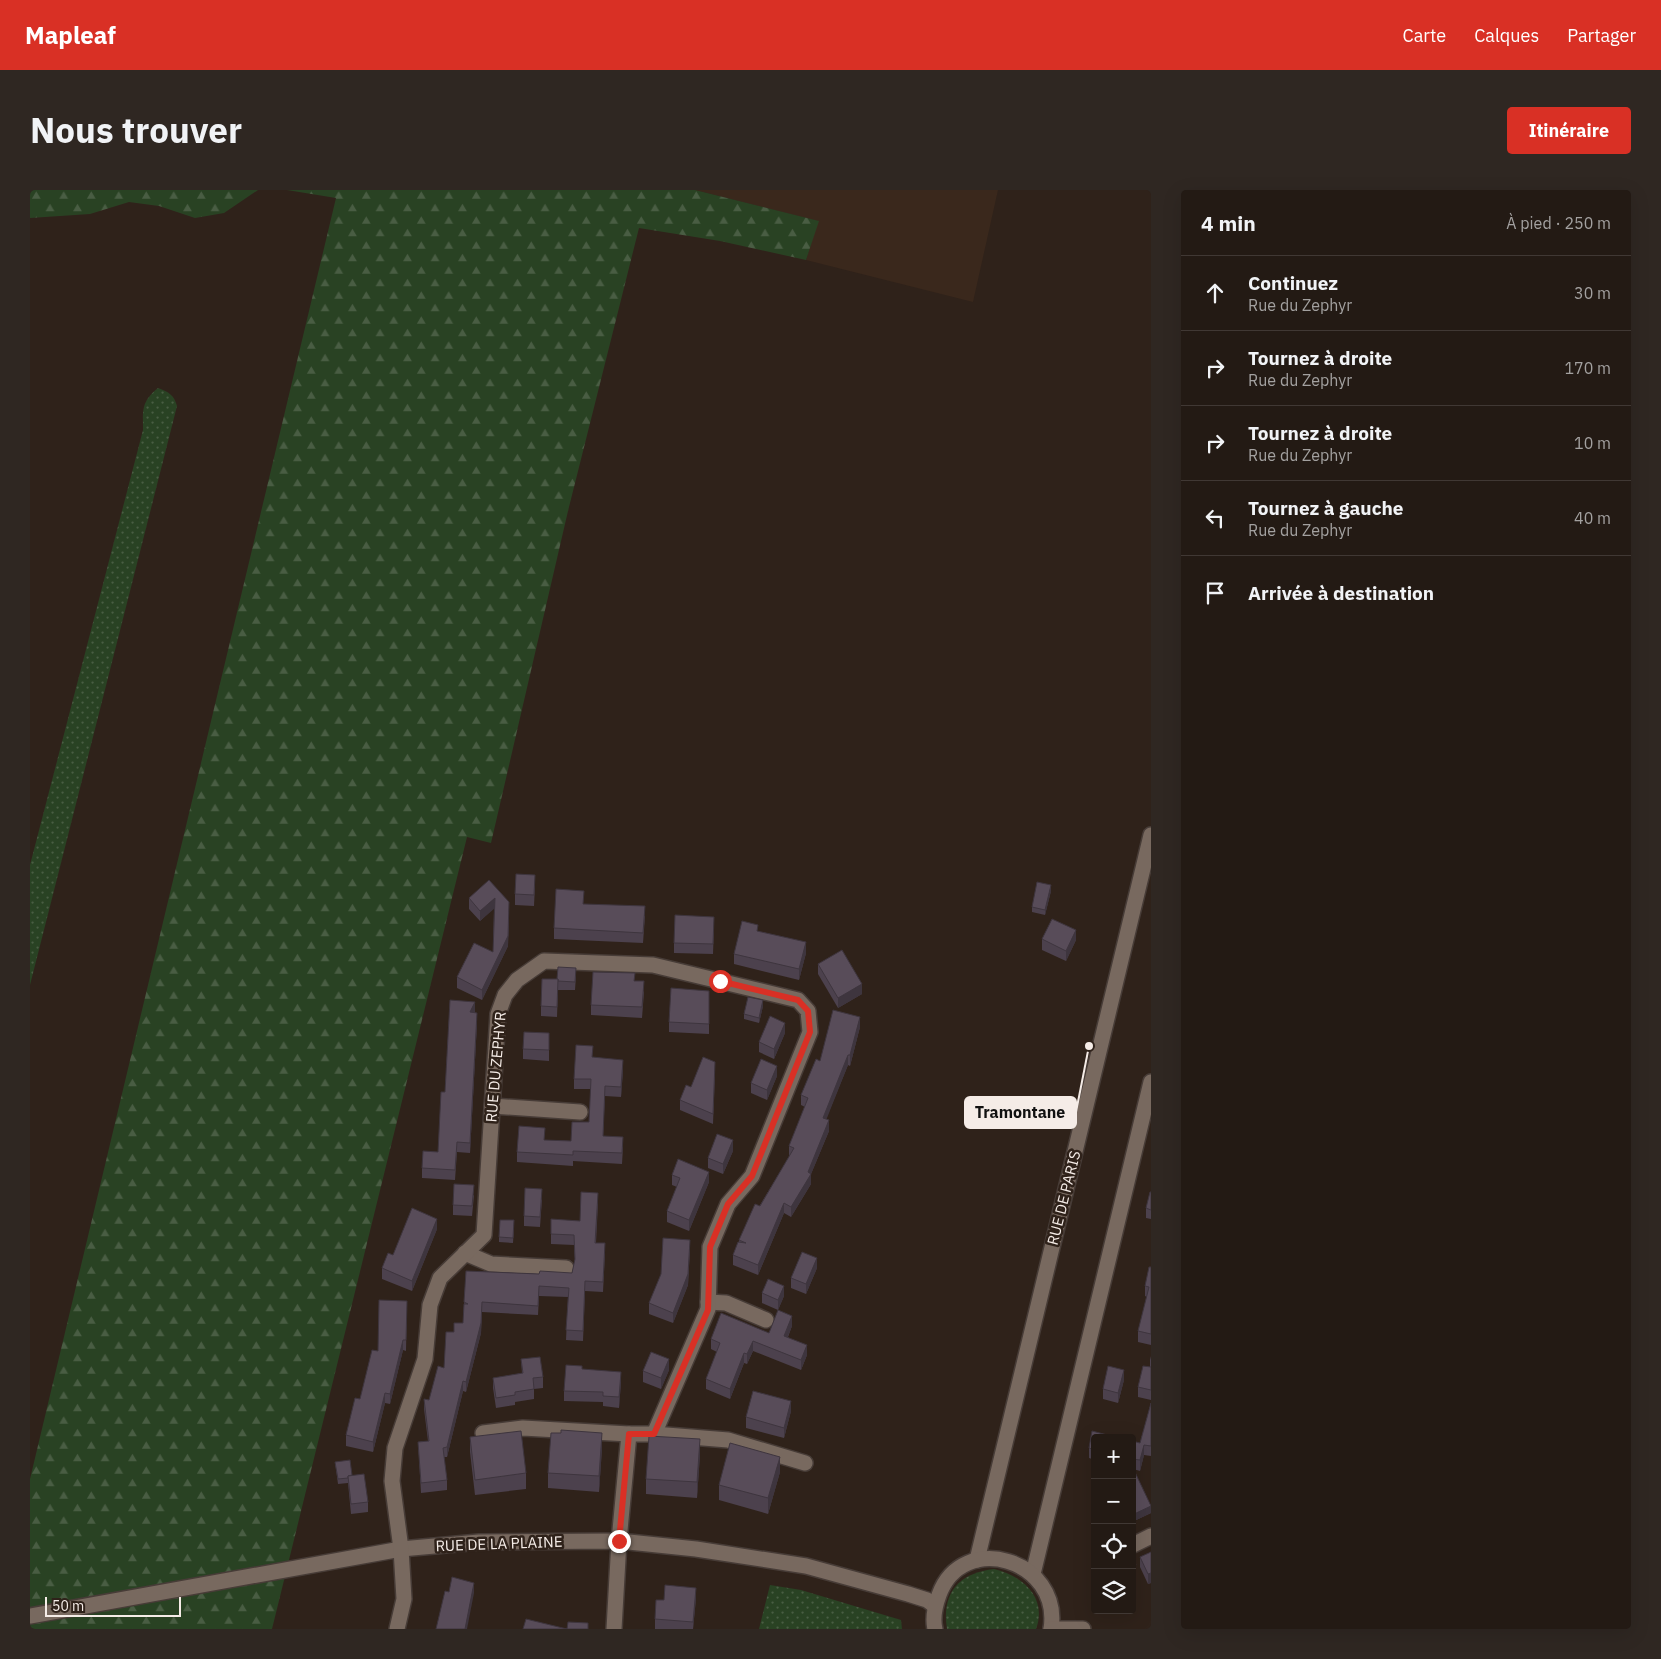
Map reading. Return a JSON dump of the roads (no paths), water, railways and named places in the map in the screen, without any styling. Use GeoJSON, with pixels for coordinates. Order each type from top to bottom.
{"type":"FeatureCollection","features":[{"type":"Feature","properties":{"kind":"street","name":"RUE DE PARIS"},"geometry":{"type":"LineString","coordinates":[[977,1560],[1151,836]]}},
{"type":"Feature","properties":{"kind":"street","name":"RUE DU ZEPHYR"},"geometry":{"type":"LineString","coordinates":[[397,1629],[404,1599],[401,1549],[392,1481],[395,1448],[425,1359],[430,1305],[440,1278],[484,1235],[498,1014],[505,995],[517,980],[544,961],[653,965],[798,1000],[808,1011],[810,1032],[752,1176],[728,1204],[710,1247],[708,1310],[654,1434]]}},
{"type":"Feature","properties":{"kind":"street"},"geometry":{"type":"LineString","coordinates":[[1033,1574],[1148,1105],[1151,1082]]}},
{"type":"Feature","properties":{"kind":"street"},"geometry":{"type":"LineString","coordinates":[[492,1106],[580,1112]]}},
{"type":"Feature","properties":{"kind":"street"},"geometry":{"type":"LineString","coordinates":[[465,1253],[491,1264],[566,1268]]}},
{"type":"Feature","properties":{"kind":"street"},"geometry":{"type":"LineString","coordinates":[[708,1302],[726,1303],[766,1320]]}},
{"type":"Feature","properties":{"kind":"street"},"geometry":{"type":"LineString","coordinates":[[483,1433],[523,1428],[654,1434],[728,1440],[805,1463]]}},
{"type":"Feature","properties":{"kind":"street"},"geometry":{"type":"LineString","coordinates":[[614,1629],[619,1541],[629,1434]]}},
{"type":"Feature","properties":{"kind":"street"},"geometry":{"type":"LineString","coordinates":[[1136,1544],[1151,1536]]}},
{"type":"Feature","properties":{"kind":"street","name":"RUE DE LA PLAINE"},"geometry":{"type":"LineString","coordinates":[[30,1616],[401,1549],[479,1542],[619,1541],[696,1549],[806,1566],[908,1594],[927,1600],[935,1606]]}},
{"type":"Feature","properties":{"kind":"street"},"geometry":{"type":"LineString","coordinates":[[935,1629],[935,1606],[941,1588],[953,1574],[977,1560],[1002,1559],[1018,1564],[1033,1574],[1043,1586],[1050,1601],[1051,1629],[1083,1629]]}},
{"type":"Feature","properties":{"kind":"place","name":"Tramontane"},"geometry":{"type":"Point","coordinates":[1089,1046]}}]}
